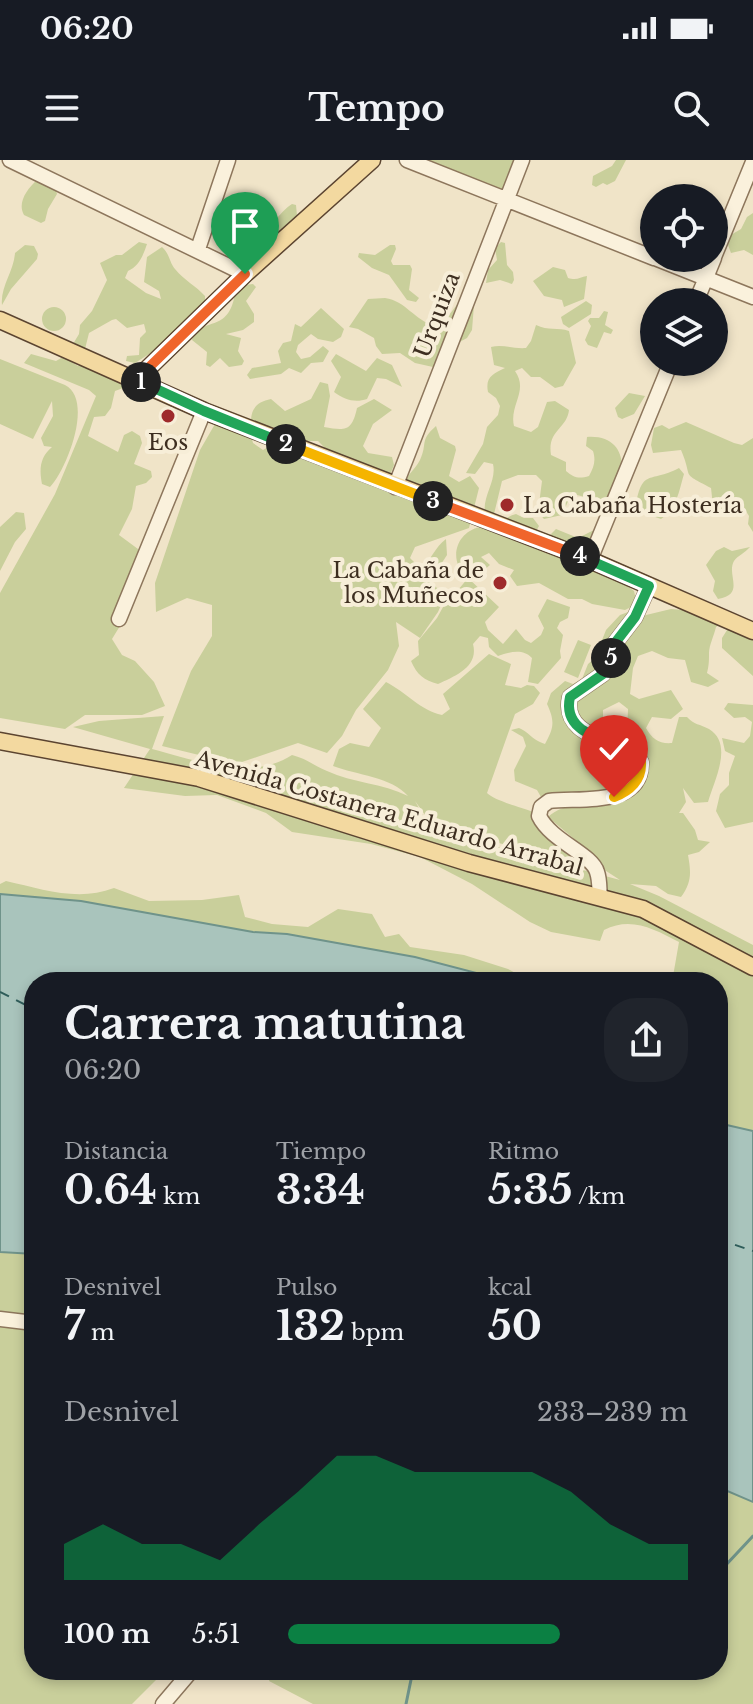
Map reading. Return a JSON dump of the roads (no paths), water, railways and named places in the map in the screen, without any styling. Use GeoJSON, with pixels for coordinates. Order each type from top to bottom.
{"type":"FeatureCollection","features":[{"type":"Feature","properties":{"kind":"main road"},"geometry":{"type":"LineString","coordinates":[[136,380],[245,274],[372,160]]}},
{"type":"Feature","properties":{"kind":"main road"},"geometry":{"type":"LineString","coordinates":[[0,320],[204,411],[590,560],[753,631]]}},
{"type":"Feature","properties":{"kind":"main road","name":"Avenida Costanera Eduardo Arrabal"},"geometry":{"type":"LineString","coordinates":[[0,741],[199,778],[469,863],[643,909],[753,967]]}},
{"type":"Feature","properties":{"kind":"street"},"geometry":{"type":"LineString","coordinates":[[10,160],[245,274]]}},
{"type":"Feature","properties":{"kind":"street"},"geometry":{"type":"LineString","coordinates":[[198,249],[228,160]]}},
{"type":"Feature","properties":{"kind":"street"},"geometry":{"type":"LineString","coordinates":[[407,160],[640,252]]}},
{"type":"Feature","properties":{"kind":"street","name":"Urquiza"},"geometry":{"type":"LineString","coordinates":[[395,487],[522,160]]}},
{"type":"Feature","properties":{"kind":"street"},"geometry":{"type":"LineString","coordinates":[[728,224],[753,162]]}},
{"type":"Feature","properties":{"kind":"street"},"geometry":{"type":"LineString","coordinates":[[690,272],[753,297]]}},
{"type":"Feature","properties":{"kind":"street"},"geometry":{"type":"LineString","coordinates":[[701,288],[708,272]]}},
{"type":"Feature","properties":{"kind":"street"},"geometry":{"type":"LineString","coordinates":[[590,560],[665,376]]}},
{"type":"Feature","properties":{"kind":"street"},"geometry":{"type":"LineString","coordinates":[[119,619],[204,411]]}},
{"type":"Feature","properties":{"kind":"street"},"geometry":{"type":"LineString","coordinates":[[600,898],[597,869],[553,836],[539,816],[541,807],[549,801],[614,797],[629,791],[641,771],[641,762],[634,754],[583,731],[573,721],[567,708],[570,697],[603,674],[615,643],[635,617],[649,586]]}},
{"type":"Feature","properties":{"kind":"street"},"geometry":{"type":"LineString","coordinates":[[0,1319],[24,1322]]}},
{"type":"Feature","properties":{"kind":"street"},"geometry":{"type":"LineString","coordinates":[[163,1704],[183,1680]]}},
{"type":"Feature","properties":{"kind":"water"},"geometry":{"type":"Polygon","coordinates":[[[0,894],[81,901],[253,932],[287,934],[415,957],[473,972],[24,972],[24,1253],[0,1252],[0,894]]]}},
{"type":"Feature","properties":{"kind":"water"},"geometry":{"type":"Polygon","coordinates":[[[728,1125],[753,1131],[753,1502],[728,1491],[728,1125]]]}},
{"type":"Feature","properties":{"kind":"waterway"},"geometry":{"type":"LineString","coordinates":[[728,1563],[753,1536]]}},
{"type":"Feature","properties":{"kind":"waterway"},"geometry":{"type":"LineString","coordinates":[[406,1704],[411,1680]]}},
{"type":"Feature","properties":{"kind":"place","name":"Eos"},"geometry":{"type":"Point","coordinates":[168,416]}},
{"type":"Feature","properties":{"kind":"place","name":"La Cabaña Hostería"},"geometry":{"type":"Point","coordinates":[507,505]}},
{"type":"Feature","properties":{"kind":"place","name":"La Cabaña de los Muñecos"},"geometry":{"type":"Point","coordinates":[500,583]}}]}
